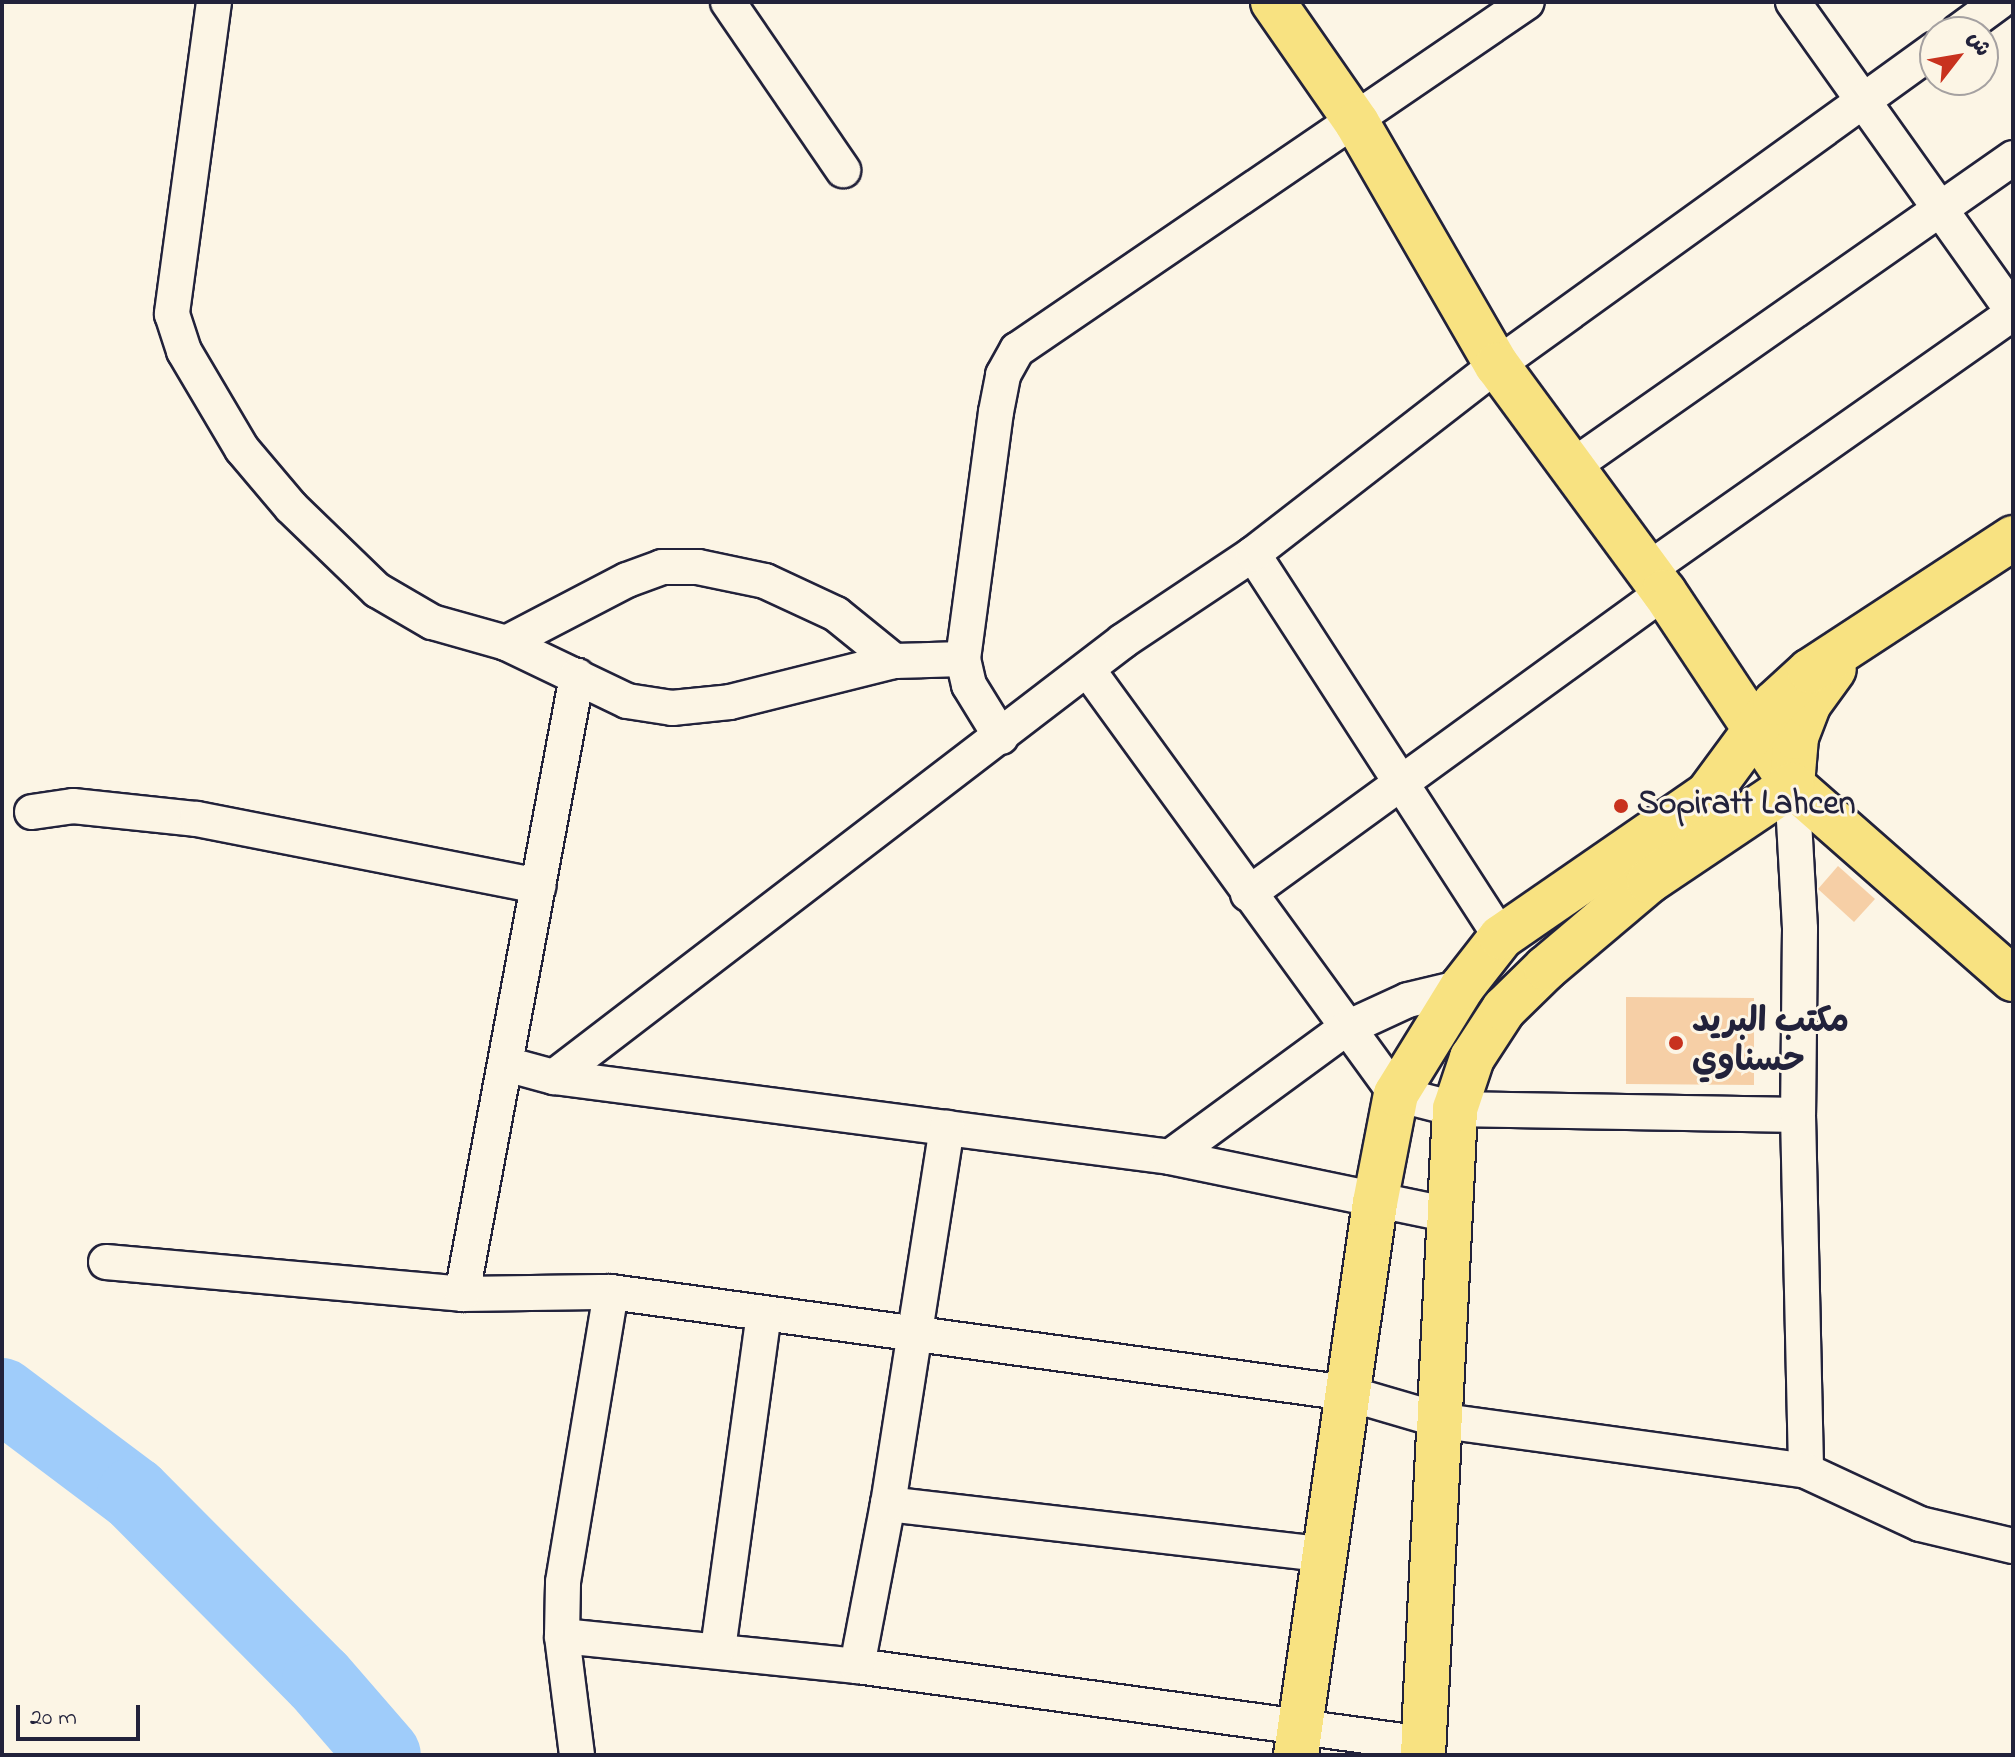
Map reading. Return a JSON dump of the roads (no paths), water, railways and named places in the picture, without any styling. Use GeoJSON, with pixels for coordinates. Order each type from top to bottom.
{"type":"FeatureCollection","features":[{"type":"Feature","properties":{"kind":"main road"},"geometry":{"type":"LineString","coordinates":[[1273,2],[1357,123],[1497,365],[1655,582],[1792,785],[2013,979]]}},
{"type":"Feature","properties":{"kind":"main road"},"geometry":{"type":"LineString","coordinates":[[1299,1742],[1375,1203],[1396,1094],[1462,987],[1501,937],[1681,817],[1730,769],[1753,730],[1810,671],[2013,538]]}},
{"type":"Feature","properties":{"kind":"main road"},"geometry":{"type":"LineString","coordinates":[[1792,785],[1796,737],[1808,705],[1855,642]]}},
{"type":"Feature","properties":{"kind":"main road"},"geometry":{"type":"LineString","coordinates":[[1424,1749],[1443,1421],[1455,1109],[1472,1058],[1504,1009],[1546,968],[1649,881],[1792,785]]}},
{"type":"Feature","properties":{"kind":"street"},"geometry":{"type":"LineString","coordinates":[[214,2],[172,314],[184,351],[242,449],[291,507],[377,590],[432,622],[506,643],[627,701],[672,708],[730,702],[894,661],[963,659]]}},
{"type":"Feature","properties":{"kind":"street"},"geometry":{"type":"LineString","coordinates":[[728,2],[843,170]]}},
{"type":"Feature","properties":{"kind":"street"},"geometry":{"type":"LineString","coordinates":[[1001,737],[969,685],[963,659],[996,412],[1003,375],[1017,350],[1357,123],[1527,2]]}},
{"type":"Feature","properties":{"kind":"street"},"geometry":{"type":"LineString","coordinates":[[1248,894],[1402,783],[1655,582],[2013,312],[1943,207],[1793,2]]}},
{"type":"Feature","properties":{"kind":"street"},"geometry":{"type":"LineString","coordinates":[[1980,16],[1999,2]]}},
{"type":"Feature","properties":{"kind":"street"},"geometry":{"type":"LineString","coordinates":[[554,1077],[1123,641],[1253,554],[1497,365],[1919,61]]}},
{"type":"Feature","properties":{"kind":"street"},"geometry":{"type":"LineString","coordinates":[[1573,466],[2013,158]]}},
{"type":"Feature","properties":{"kind":"street"},"geometry":{"type":"LineString","coordinates":[[1253,554],[1501,937]]}},
{"type":"Feature","properties":{"kind":"street"},"geometry":{"type":"LineString","coordinates":[[506,643],[627,580],[662,567],[698,567],[765,581],[836,614],[894,661]]}},
{"type":"Feature","properties":{"kind":"street"},"geometry":{"type":"LineString","coordinates":[[1088,670],[1345,1029],[1396,1094],[1455,1109],[1798,1115]]}},
{"type":"Feature","properties":{"kind":"street"},"geometry":{"type":"LineString","coordinates":[[462,1294],[577,676]]}},
{"type":"Feature","properties":{"kind":"street"},"geometry":{"type":"LineString","coordinates":[[1792,785],[1800,929],[1798,1115],[1806,1471]]}},
{"type":"Feature","properties":{"kind":"street"},"geometry":{"type":"LineString","coordinates":[[32,812],[73,806],[197,819],[538,886]]}},
{"type":"Feature","properties":{"kind":"street"},"geometry":{"type":"LineString","coordinates":[[1170,1157],[1345,1029],[1408,1000],[1462,987]]}},
{"type":"Feature","properties":{"kind":"street"},"geometry":{"type":"LineString","coordinates":[[506,1064],[554,1077],[1170,1157],[1375,1203],[1451,1215]]}},
{"type":"Feature","properties":{"kind":"street"},"geometry":{"type":"LineString","coordinates":[[857,1666],[888,1504],[911,1337],[947,1128]]}},
{"type":"Feature","properties":{"kind":"street"},"geometry":{"type":"LineString","coordinates":[[106,1262],[462,1294],[611,1292],[911,1337],[1347,1393],[1443,1421],[1806,1471],[1920,1524],[2013,1546]]}},
{"type":"Feature","properties":{"kind":"street"},"geometry":{"type":"LineString","coordinates":[[577,1755],[562,1636],[563,1582],[611,1292]]}},
{"type":"Feature","properties":{"kind":"street"},"geometry":{"type":"LineString","coordinates":[[718,1649],[764,1315]]}},
{"type":"Feature","properties":{"kind":"street"},"geometry":{"type":"LineString","coordinates":[[888,1504],[1326,1555]]}},
{"type":"Feature","properties":{"kind":"street"},"geometry":{"type":"LineString","coordinates":[[562,1636],[718,1649],[857,1666],[1299,1742],[1424,1749]]}},
{"type":"Feature","properties":{"kind":"waterway"},"geometry":{"type":"LineString","coordinates":[[2,1395],[134,1494],[319,1680],[384,1755]]}},
{"type":"Feature","properties":{"kind":"place","name":"Sopiratt Lahcen"},"geometry":{"type":"Point","coordinates":[1621,806]}},
{"type":"Feature","properties":{"kind":"place","name":"مكتب البريد حسناوي"},"geometry":{"type":"Point","coordinates":[1676,1043]}}]}
